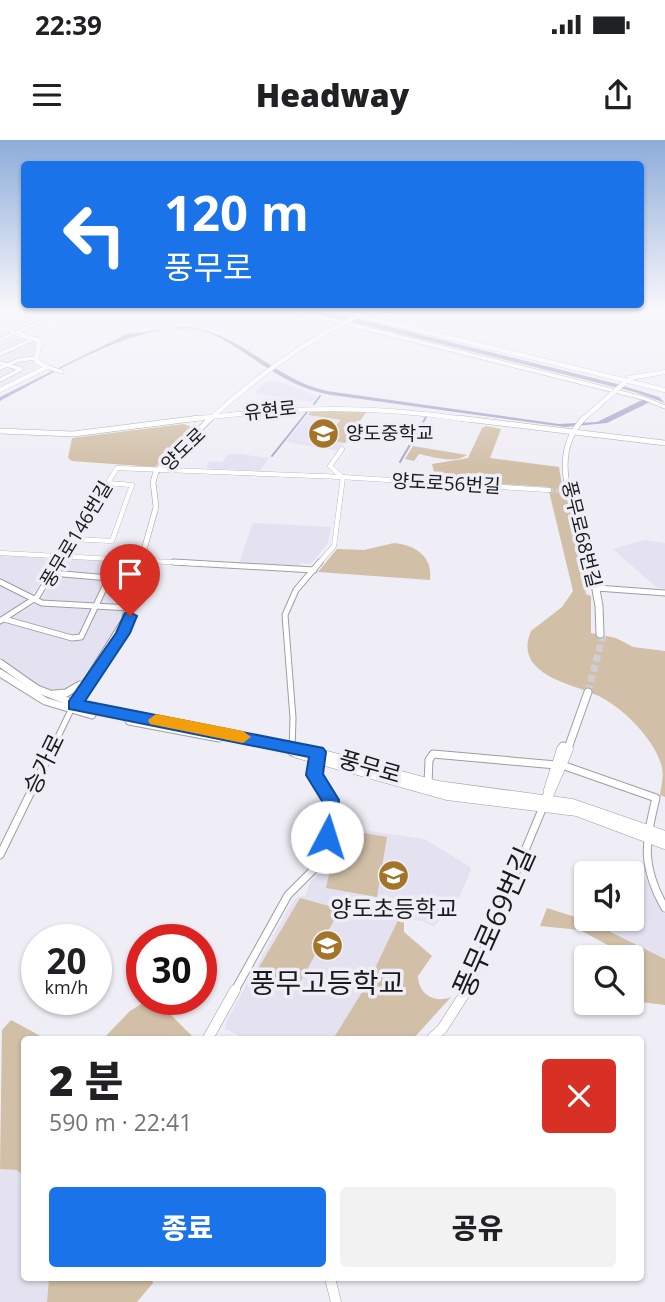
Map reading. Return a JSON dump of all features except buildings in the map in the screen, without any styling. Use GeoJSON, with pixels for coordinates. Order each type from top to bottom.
{"type":"FeatureCollection","features":[{"type":"Feature","properties":{"kind":"street"},"geometry":{"type":"LineString","coordinates":[[0,365],[22,361]]}},
{"type":"Feature","properties":{"kind":"street"},"geometry":{"type":"LineString","coordinates":[[36,361],[37,364],[62,372]]}},
{"type":"Feature","properties":{"kind":"street","name":"양도로"},"geometry":{"type":"LineString","coordinates":[[72,706],[126,628],[156,507],[153,482],[160,470],[214,418],[282,361]]}},
{"type":"Feature","properties":{"kind":"street"},"geometry":{"type":"LineString","coordinates":[[496,361],[643,398],[665,407]]}},
{"type":"Feature","properties":{"kind":"street"},"geometry":{"type":"LineString","coordinates":[[550,361],[613,376],[665,372]]}},
{"type":"Feature","properties":{"kind":"street"},"geometry":{"type":"LineString","coordinates":[[0,380],[21,370],[7,365]]}},
{"type":"Feature","properties":{"kind":"street"},"geometry":{"type":"LineString","coordinates":[[0,390],[48,368]]}},
{"type":"Feature","properties":{"kind":"street"},"geometry":{"type":"LineString","coordinates":[[613,376],[625,383],[643,384],[665,390]]}},
{"type":"Feature","properties":{"kind":"street"},"geometry":{"type":"LineString","coordinates":[[571,433],[613,393],[637,376]]}},
{"type":"Feature","properties":{"kind":"street"},"geometry":{"type":"LineString","coordinates":[[637,376],[643,384]]}},
{"type":"Feature","properties":{"kind":"street","name":"유현로"},"geometry":{"type":"LineString","coordinates":[[0,433],[73,434],[304,409],[372,409],[665,444]]}},
{"type":"Feature","properties":{"kind":"street","name":"양도로"},"geometry":{"type":"LineString","coordinates":[[160,470],[214,418]]}},
{"type":"Feature","properties":{"kind":"street","name":"유현로"},"geometry":{"type":"LineString","coordinates":[[0,433],[59,437],[214,418]]}},
{"type":"Feature","properties":{"kind":"street"},"geometry":{"type":"LineString","coordinates":[[181,423],[197,425],[195,435]]}},
{"type":"Feature","properties":{"kind":"street","name":"풍무로68번길"},"geometry":{"type":"LineString","coordinates":[[571,433],[564,453],[570,492],[598,588]]}},
{"type":"Feature","properties":{"kind":"street","name":"풍무로68번길"},"geometry":{"type":"LineString","coordinates":[[571,433],[570,480],[598,588],[601,634]]}},
{"type":"Feature","properties":{"kind":"street"},"geometry":{"type":"LineString","coordinates":[[293,749],[284,620],[291,598],[334,546],[342,477],[330,466],[342,449]]}},
{"type":"Feature","properties":{"kind":"street","name":"풍무로146번길"},"geometry":{"type":"LineString","coordinates":[[2,620],[34,601],[118,468],[160,470]]}},
{"type":"Feature","properties":{"kind":"street","name":"양도로56번길"},"geometry":{"type":"LineString","coordinates":[[160,470],[342,477],[549,490]]}},
{"type":"Feature","properties":{"kind":"street"},"geometry":{"type":"LineString","coordinates":[[107,483],[132,485],[112,541]]}},
{"type":"Feature","properties":{"kind":"street"},"geometry":{"type":"LineString","coordinates":[[560,491],[570,492]]}},
{"type":"Feature","properties":{"kind":"street"},"geometry":{"type":"LineString","coordinates":[[72,539],[122,542]]}},
{"type":"Feature","properties":{"kind":"street"},"geometry":{"type":"LineString","coordinates":[[0,553],[314,570]]}},
{"type":"Feature","properties":{"kind":"street","name":"양도로"},"geometry":{"type":"LineString","coordinates":[[72,706],[120,633],[130,608],[143,559]]}},
{"type":"Feature","properties":{"kind":"street"},"geometry":{"type":"LineString","coordinates":[[2,620],[77,638],[85,632],[108,577],[52,573]]}},
{"type":"Feature","properties":{"kind":"street"},"geometry":{"type":"LineString","coordinates":[[0,582],[34,601],[130,608]]}},
{"type":"Feature","properties":{"kind":"street"},"geometry":{"type":"LineString","coordinates":[[0,594],[10,588]]}},
{"type":"Feature","properties":{"kind":"street"},"geometry":{"type":"LineString","coordinates":[[598,588],[665,593]]}},
{"type":"Feature","properties":{"kind":"street","name":"풍무로"},"geometry":{"type":"LineString","coordinates":[[0,663],[16,677],[72,706]]}},
{"type":"Feature","properties":{"kind":"street","name":"풍무로"},"geometry":{"type":"LineString","coordinates":[[0,673],[34,696],[72,706],[293,749],[428,784],[586,808],[648,833],[665,844]]}},
{"type":"Feature","properties":{"kind":"street"},"geometry":{"type":"LineString","coordinates":[[48,694],[66,693],[86,681]]}},
{"type":"Feature","properties":{"kind":"street"},"geometry":{"type":"LineString","coordinates":[[545,802],[585,691]]}},
{"type":"Feature","properties":{"kind":"street","name":"승가로"},"geometry":{"type":"LineString","coordinates":[[0,855],[72,706]]}},
{"type":"Feature","properties":{"kind":"street"},"geometry":{"type":"LineString","coordinates":[[428,784],[429,760],[433,754],[559,765],[656,798],[644,856],[647,875],[665,908]]}},
{"type":"Feature","properties":{"kind":"street"},"geometry":{"type":"LineString","coordinates":[[209,1036],[288,895],[318,864],[324,853],[330,800],[314,775],[317,755]]}},
{"type":"Feature","properties":{"kind":"street","name":"풍무로"},"geometry":{"type":"LineString","coordinates":[[317,755],[447,795],[545,802]]}},
{"type":"Feature","properties":{"kind":"street","name":"풍무로69번길"},"geometry":{"type":"LineString","coordinates":[[434,1036],[464,996],[545,802]]}},
{"type":"Feature","properties":{"kind":"street","name":"풍무로"},"geometry":{"type":"LineString","coordinates":[[648,833],[665,836]]}},
{"type":"Feature","properties":{"kind":"street"},"geometry":{"type":"LineString","coordinates":[[331,1281],[336,1302]]}},
{"type":"Feature","properties":{"kind":"shaded area"},"geometry":{"type":"Polygon","coordinates":[[[0,361],[33,361],[39,368],[0,388],[0,361]]]}},
{"type":"Feature","properties":{"kind":"shaded area"},"geometry":{"type":"Polygon","coordinates":[[[72,361],[75,361],[0,401],[0,397],[72,361]]]}},
{"type":"Feature","properties":{"kind":"shaded area"},"geometry":{"type":"Polygon","coordinates":[[[257,361],[264,361],[290,377],[327,391],[559,424],[597,422],[644,399],[650,402],[607,423],[565,427],[332,395],[298,385],[257,361]]]}},
{"type":"Feature","properties":{"kind":"shaded area"},"geometry":{"type":"Polygon","coordinates":[[[510,361],[527,361],[617,384],[659,397],[665,403],[635,392],[510,361]]]}},
{"type":"Feature","properties":{"kind":"shaded area"},"geometry":{"type":"Polygon","coordinates":[[[268,380],[318,396],[312,402],[254,393],[268,380]]]}},
{"type":"Feature","properties":{"kind":"shaded area"},"geometry":{"type":"Polygon","coordinates":[[[311,411],[367,411],[345,443],[323,439],[341,420],[308,415],[311,411]]]}},
{"type":"Feature","properties":{"kind":"shaded area","name":"양도중학교"},"geometry":{"type":"Polygon","coordinates":[[[308,415],[359,424],[337,451],[286,442],[308,415]]]}},
{"type":"Feature","properties":{"kind":"shaded area"},"geometry":{"type":"Polygon","coordinates":[[[184,424],[196,429],[155,467],[72,461],[68,458],[72,438],[184,424]]]}},
{"type":"Feature","properties":{"kind":"shaded area"},"geometry":{"type":"Polygon","coordinates":[[[486,426],[501,429],[490,458],[559,467],[562,485],[559,488],[567,499],[575,525],[588,581],[584,584],[586,594],[591,596],[591,633],[616,638],[633,647],[665,651],[665,797],[660,795],[663,775],[659,757],[636,725],[604,699],[546,674],[530,657],[527,645],[531,631],[562,607],[573,591],[548,487],[436,480],[432,464],[468,458],[482,428],[486,426]]]}},
{"type":"Feature","properties":{"kind":"shaded area"},"geometry":{"type":"Polygon","coordinates":[[[413,446],[467,455],[450,459],[419,454],[414,461],[405,459],[413,446]]]}},
{"type":"Feature","properties":{"kind":"shaded area"},"geometry":{"type":"Polygon","coordinates":[[[228,454],[269,458],[260,471],[206,468],[209,461],[222,462],[228,454]]]}},
{"type":"Feature","properties":{"kind":"shaded area"},"geometry":{"type":"Polygon","coordinates":[[[253,523],[331,527],[328,543],[311,564],[301,563],[299,567],[239,563],[253,523]]]}},
{"type":"Feature","properties":{"kind":"shaded area"},"geometry":{"type":"Polygon","coordinates":[[[645,540],[665,543],[665,589],[656,587],[613,549],[645,540]]]}},
{"type":"Feature","properties":{"kind":"shaded area"},"geometry":{"type":"Polygon","coordinates":[[[394,543],[409,546],[426,559],[430,580],[318,572],[337,549],[364,550],[394,543]]]}},
{"type":"Feature","properties":{"kind":"shaded area"},"geometry":{"type":"Polygon","coordinates":[[[0,555],[56,559],[31,597],[0,618],[0,555]]]}},
{"type":"Feature","properties":{"kind":"shaded area"},"geometry":{"type":"Polygon","coordinates":[[[70,558],[132,562],[136,565],[118,630],[79,684],[71,690],[52,691],[31,681],[0,657],[0,625],[40,601],[63,563],[70,558]]]}},
{"type":"Feature","properties":{"kind":"shaded area"},"geometry":{"type":"Polygon","coordinates":[[[336,826],[424,839],[471,869],[459,897],[434,927],[423,921],[399,919],[369,981],[335,1036],[240,1036],[225,1029],[226,1022],[287,911],[296,898],[306,895],[310,882],[326,867],[336,826]]]}},
{"type":"Feature","properties":{"kind":"shaded area"},"geometry":{"type":"Polygon","coordinates":[[[339,829],[387,837],[377,897],[326,888],[339,829]]]}},
{"type":"Feature","properties":{"kind":"shaded area"},"geometry":{"type":"Polygon","coordinates":[[[644,877],[665,915],[665,959],[644,948],[644,945],[638,945],[611,931],[644,931],[644,877]]]}},
{"type":"Feature","properties":{"kind":"shaded area"},"geometry":{"type":"Polygon","coordinates":[[[300,898],[340,909],[297,988],[258,969],[300,898]]]}},
{"type":"Feature","properties":{"kind":"shaded area"},"geometry":{"type":"Polygon","coordinates":[[[547,908],[574,917],[574,929],[540,926],[547,908]]]}},
{"type":"Feature","properties":{"kind":"shaded area"},"geometry":{"type":"Polygon","coordinates":[[[399,918],[404,919],[404,932],[432,956],[418,976],[421,988],[434,998],[451,997],[416,1036],[335,1036],[369,981],[399,918]]]}},
{"type":"Feature","properties":{"kind":"shaded area"},"geometry":{"type":"Polygon","coordinates":[[[582,931],[609,931],[637,945],[608,945],[582,931]]]}},
{"type":"Feature","properties":{"kind":"shaded area"},"geometry":{"type":"Polygon","coordinates":[[[644,948],[665,959],[665,1005],[644,1002],[644,948]]]}},
{"type":"Feature","properties":{"kind":"shaded area"},"geometry":{"type":"Polygon","coordinates":[[[126,1015],[171,1015],[192,1036],[106,1036],[126,1015]]]}},
{"type":"Feature","properties":{"kind":"shaded area"},"geometry":{"type":"Polygon","coordinates":[[[11,1020],[40,1036],[21,1036],[21,1173],[17,1170],[0,1169],[2,1030],[11,1020]]]}},
{"type":"Feature","properties":{"kind":"shaded area"},"geometry":{"type":"Polygon","coordinates":[[[0,1169],[17,1170],[21,1173],[21,1281],[49,1281],[47,1302],[0,1302],[0,1169]]]}},
{"type":"Feature","properties":{"kind":"shaded area"},"geometry":{"type":"Polygon","coordinates":[[[49,1281],[153,1283],[137,1302],[47,1302],[49,1281]]]}},
{"type":"Feature","properties":{"kind":"waterway"},"geometry":{"type":"LineString","coordinates":[[314,404],[320,396]]}},
{"type":"Feature","properties":{"kind":"waterway"},"geometry":{"type":"LineString","coordinates":[[272,456],[307,412]]}},
{"type":"Feature","properties":{"kind":"waterway"},"geometry":{"type":"LineString","coordinates":[[400,462],[426,417]]}},
{"type":"Feature","properties":{"kind":"tunnel"},"geometry":{"type":"LineString","coordinates":[[549,490],[560,491]]}},
{"type":"Feature","properties":{"kind":"tunnel"},"geometry":{"type":"LineString","coordinates":[[588,692],[603,635]]}},
{"type":"Feature","properties":{"kind":"slow traffic"},"geometry":{"type":"LineString","coordinates":[[156,720],[243,737]]}},
{"type":"Feature","properties":{"kind":"place","name":"양도중학교"},"geometry":{"type":"Point","coordinates":[323,433]}},
{"type":"Feature","properties":{"kind":"place","name":"양도초등학교"},"geometry":{"type":"Point","coordinates":[394,875]}},
{"type":"Feature","properties":{"kind":"place","name":"풍무고등학교"},"geometry":{"type":"Point","coordinates":[327,946]}},
{"type":"Feature","properties":{"kind":"route"},"geometry":{"type":"LineString","coordinates":[[130,616],[123,633],[74,705],[317,752],[314,775],[330,796],[327,837]]}}]}
